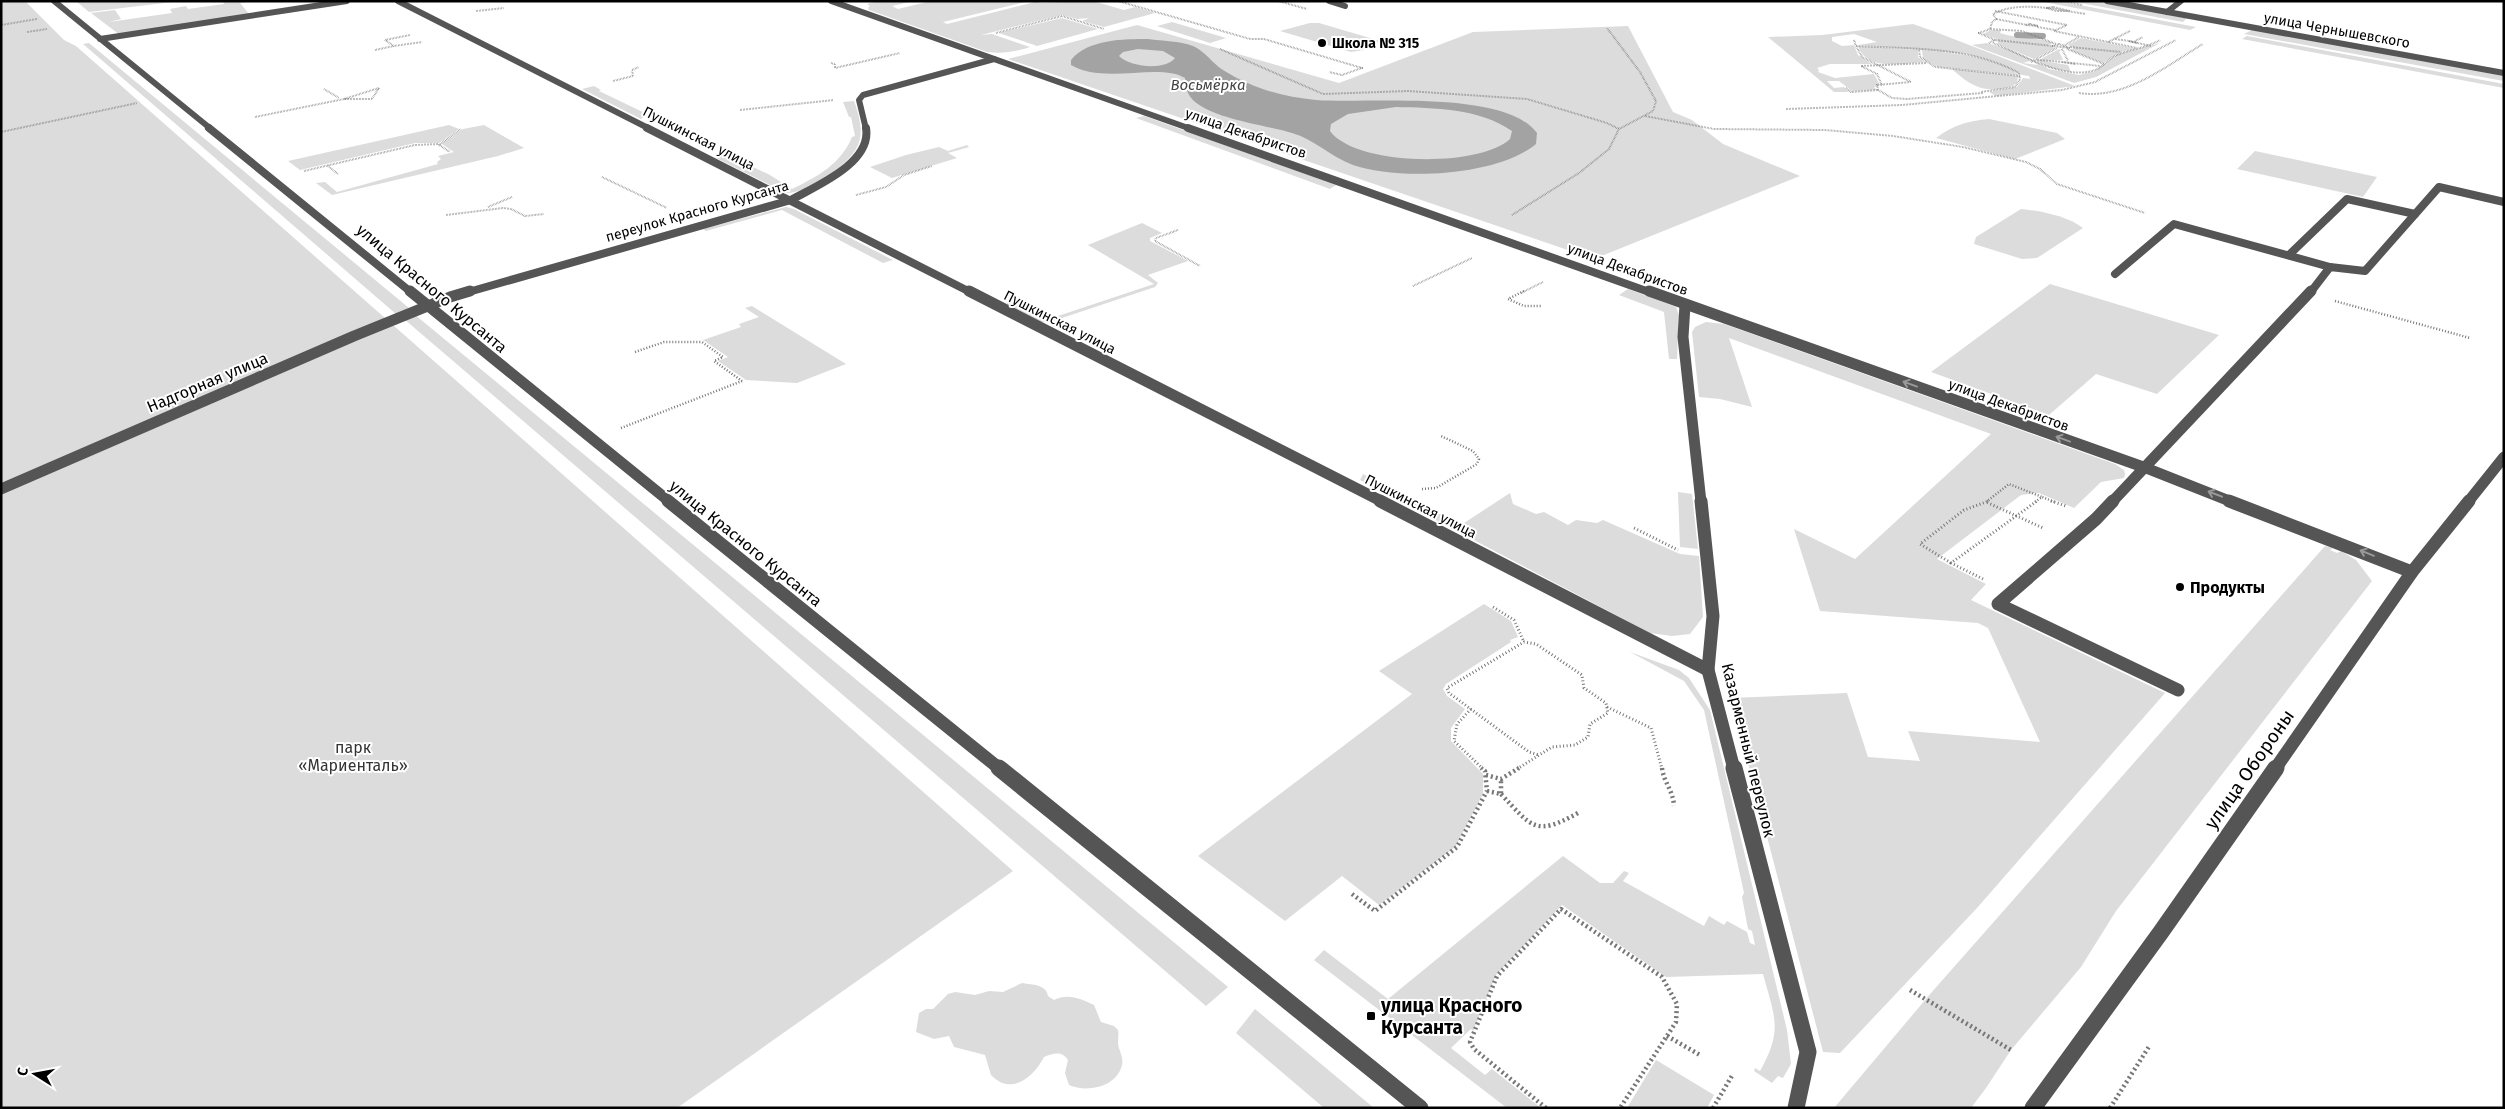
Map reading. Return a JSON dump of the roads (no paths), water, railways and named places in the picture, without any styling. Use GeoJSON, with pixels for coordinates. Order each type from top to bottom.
{"type":"FeatureCollection","features":[{"type":"Feature","properties":{"kind":"street","name":"улица Красного Курсанта"},"geometry":{"type":"LineString","coordinates":[[54,1],[427,306],[1420,1108]]}},
{"type":"Feature","properties":{"kind":"street"},"geometry":{"type":"LineString","coordinates":[[100,39],[347,1]]}},
{"type":"Feature","properties":{"kind":"street","name":"Пушкинская улица"},"geometry":{"type":"LineString","coordinates":[[398,1],[791,200],[1708,670]]}},
{"type":"Feature","properties":{"kind":"street","name":"улица Декабристов"},"geometry":{"type":"LineString","coordinates":[[831,1],[2146,468],[2412,572]]}},
{"type":"Feature","properties":{"kind":"street"},"geometry":{"type":"LineString","coordinates":[[1329,1],[1345,6]]}},
{"type":"Feature","properties":{"kind":"street","name":"улица Чернышевского"},"geometry":{"type":"LineString","coordinates":[[2107,1],[2504,72]]}},
{"type":"Feature","properties":{"kind":"street"},"geometry":{"type":"LineString","coordinates":[[2167,12],[2181,1]]}},
{"type":"Feature","properties":{"kind":"street","name":"переулок Красного Курсанта"},"geometry":{"type":"LineString","coordinates":[[427,306],[450,296],[791,200],[831,178],[856,158],[863,148],[867,137],[859,107],[861,97],[880,89],[994,58]]}},
{"type":"Feature","properties":{"kind":"street"},"geometry":{"type":"LineString","coordinates":[[2115,274],[2174,224],[2330,267],[2366,271],[2439,188],[2504,202]]}},
{"type":"Feature","properties":{"kind":"street"},"geometry":{"type":"LineString","coordinates":[[2288,255],[2347,199],[2415,214]]}},
{"type":"Feature","properties":{"kind":"street"},"geometry":{"type":"LineString","coordinates":[[2178,690],[1998,604],[2096,519],[2310,293],[2330,267]]}},
{"type":"Feature","properties":{"kind":"street","name":"Казарменный переулок"},"geometry":{"type":"LineString","coordinates":[[1685,305],[1683,337],[1713,616],[1708,670],[1808,1052],[1796,1108]]}},
{"type":"Feature","properties":{"kind":"street","name":"Надгорная улица"},"geometry":{"type":"LineString","coordinates":[[1,489],[427,306]]}},
{"type":"Feature","properties":{"kind":"street","name":"улица Обороны"},"geometry":{"type":"LineString","coordinates":[[2033,1108],[2138,964],[2412,572],[2504,457]]}},
{"type":"Feature","properties":{"kind":"water","name":"Восьмёрка"},"geometry":{"type":"Polygon","coordinates":[[[1148,39],[1171,41],[1193,46],[1219,67],[1245,82],[1291,97],[1339,101],[1466,104],[1496,110],[1520,119],[1537,133],[1536,144],[1519,155],[1473,169],[1421,174],[1372,170],[1345,162],[1300,136],[1219,115],[1206,109],[1195,102],[1188,93],[1185,78],[1174,74],[1161,72],[1099,73],[1084,71],[1071,65],[1071,60],[1078,53],[1097,44],[1118,40],[1148,39]],[[1138,49],[1123,52],[1119,56],[1131,63],[1147,66],[1164,65],[1175,58],[1163,51],[1138,49]],[[1396,107],[1348,114],[1331,124],[1330,131],[1344,143],[1364,151],[1390,157],[1418,159],[1472,155],[1494,148],[1510,139],[1512,131],[1499,123],[1471,114],[1441,109],[1396,107]]]}},
{"type":"Feature","properties":{"kind":"waterway"},"geometry":{"type":"LineString","coordinates":[[2017,35],[2043,36]]}},
{"type":"Feature","properties":{"kind":"place","name":"Школа № 315"},"geometry":{"type":"Point","coordinates":[1322,43]}},
{"type":"Feature","properties":{"kind":"place","name":"Продукты"},"geometry":{"type":"Point","coordinates":[2180,587]}},
{"type":"Feature","properties":{"kind":"place","name":"улица Красного Курсанта"},"geometry":{"type":"Point","coordinates":[1371,1016]}},
{"type":"Feature","properties":{"kind":"park label","name":"парк «Мариенталь»"},"geometry":{"type":"Point","coordinates":[353,756]}}]}
